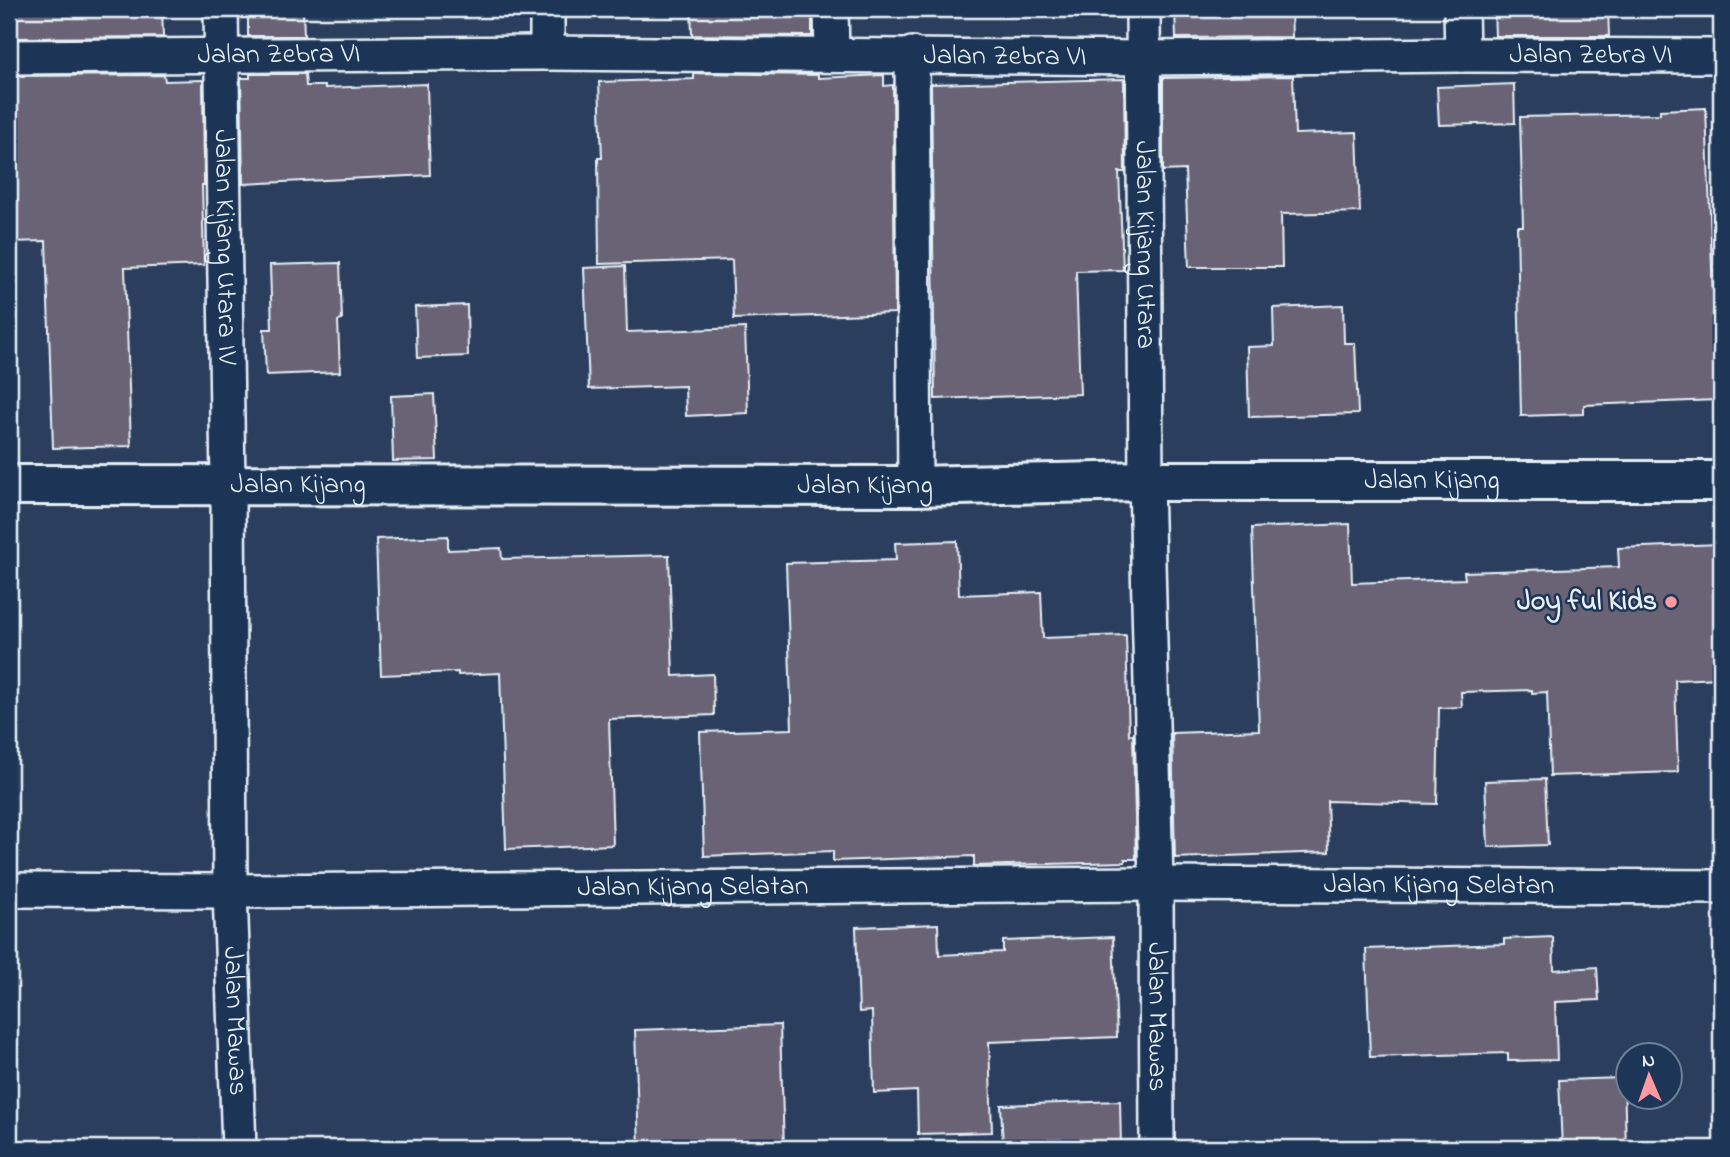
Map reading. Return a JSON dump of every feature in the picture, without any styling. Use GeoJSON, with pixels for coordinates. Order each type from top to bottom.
{"type":"FeatureCollection","features":[{"type":"Feature","properties":{"kind":"street","name":"Jalan Kijang Utara IV"},"geometry":{"type":"LineString","coordinates":[[221,9],[228,484]]}},
{"type":"Feature","properties":{"kind":"street"},"geometry":{"type":"LineString","coordinates":[[547,9],[547,53]]}},
{"type":"Feature","properties":{"kind":"street"},"geometry":{"type":"LineString","coordinates":[[831,9],[832,54]]}},
{"type":"Feature","properties":{"kind":"street","name":"Jalan Kijang Utara"},"geometry":{"type":"LineString","coordinates":[[1143,9],[1146,481]]}},
{"type":"Feature","properties":{"kind":"street"},"geometry":{"type":"LineString","coordinates":[[1461,9],[1462,55]]}},
{"type":"Feature","properties":{"kind":"street","name":"Jalan Zebra VI"},"geometry":{"type":"LineString","coordinates":[[9,57],[547,53],[1144,58],[1721,56]]}},
{"type":"Feature","properties":{"kind":"street"},"geometry":{"type":"LineString","coordinates":[[912,54],[915,486]]}},
{"type":"Feature","properties":{"kind":"street"},"geometry":{"type":"LineString","coordinates":[[1146,481],[1156,884]]}},
{"type":"Feature","properties":{"kind":"street","name":"Jalan Kijang"},"geometry":{"type":"LineString","coordinates":[[9,485],[915,486],[1146,481],[1721,481]]}},
{"type":"Feature","properties":{"kind":"street"},"geometry":{"type":"LineString","coordinates":[[228,484],[230,891]]}},
{"type":"Feature","properties":{"kind":"street","name":"Jalan Kijang Selatan"},"geometry":{"type":"LineString","coordinates":[[9,890],[230,891],[1156,884],[1721,887]]}},
{"type":"Feature","properties":{"kind":"street","name":"Jalan Mawas"},"geometry":{"type":"LineString","coordinates":[[1156,884],[1157,1148]]}},
{"type":"Feature","properties":{"kind":"street","name":"Jalan Mawas"},"geometry":{"type":"LineString","coordinates":[[230,891],[239,1148]]}},
{"type":"Feature","properties":{"kind":"building"},"geometry":{"type":"Polygon","coordinates":[[[9,9],[162,9],[163,37],[9,38],[9,9]]]}},
{"type":"Feature","properties":{"kind":"building"},"geometry":{"type":"Polygon","coordinates":[[[248,9],[303,9],[304,36],[248,36],[248,9]]]}},
{"type":"Feature","properties":{"kind":"building"},"geometry":{"type":"Polygon","coordinates":[[[691,9],[812,9],[812,36],[692,35],[691,9]]]}},
{"type":"Feature","properties":{"kind":"building"},"geometry":{"type":"Polygon","coordinates":[[[1175,9],[1291,9],[1292,37],[1176,38],[1175,9]]]}},
{"type":"Feature","properties":{"kind":"building"},"geometry":{"type":"Polygon","coordinates":[[[1494,9],[1608,9],[1609,36],[1495,36],[1494,9]]]}},
{"type":"Feature","properties":{"kind":"building"},"geometry":{"type":"Polygon","coordinates":[[[694,73],[818,75],[818,78],[884,75],[884,86],[893,85],[895,313],[734,319],[732,260],[599,264],[598,158],[602,158],[599,82],[694,79],[694,73]]]}},
{"type":"Feature","properties":{"kind":"building"},"geometry":{"type":"Polygon","coordinates":[[[250,74],[305,74],[306,86],[325,88],[427,84],[430,175],[243,184],[241,78],[250,78],[250,74]]]}},
{"type":"Feature","properties":{"kind":"building"},"geometry":{"type":"Polygon","coordinates":[[[164,75],[165,81],[203,80],[204,265],[125,268],[131,446],[53,448],[46,241],[9,242],[9,76],[164,75]]]}},
{"type":"Feature","properties":{"kind":"building"},"geometry":{"type":"Polygon","coordinates":[[[1293,76],[1295,134],[1357,132],[1360,212],[1281,214],[1282,267],[1189,267],[1185,170],[1163,171],[1163,78],[1293,76]]]}},
{"type":"Feature","properties":{"kind":"building"},"geometry":{"type":"Polygon","coordinates":[[[1124,79],[1125,172],[1119,172],[1123,270],[1076,271],[1080,394],[935,399],[931,84],[1124,79]]]}},
{"type":"Feature","properties":{"kind":"building"},"geometry":{"type":"Polygon","coordinates":[[[1514,84],[1515,123],[1439,125],[1437,87],[1514,84]]]}},
{"type":"Feature","properties":{"kind":"building"},"geometry":{"type":"Polygon","coordinates":[[[1706,108],[1717,400],[1584,405],[1584,414],[1521,416],[1517,226],[1523,226],[1520,117],[1660,114],[1660,110],[1706,108]]]}},
{"type":"Feature","properties":{"kind":"building"},"geometry":{"type":"Polygon","coordinates":[[[340,263],[340,372],[266,375],[264,329],[272,329],[270,265],[340,263]]]}},
{"type":"Feature","properties":{"kind":"building"},"geometry":{"type":"Polygon","coordinates":[[[625,266],[627,332],[745,328],[748,413],[686,416],[685,386],[589,389],[584,268],[625,266]]]}},
{"type":"Feature","properties":{"kind":"building"},"geometry":{"type":"Polygon","coordinates":[[[467,305],[468,356],[417,358],[415,307],[467,305]]]}},
{"type":"Feature","properties":{"kind":"building"},"geometry":{"type":"Polygon","coordinates":[[[1343,305],[1344,343],[1355,343],[1358,414],[1249,417],[1247,347],[1274,346],[1273,308],[1343,305]]]}},
{"type":"Feature","properties":{"kind":"building"},"geometry":{"type":"Polygon","coordinates":[[[434,394],[437,460],[393,461],[391,396],[434,394]]]}},
{"type":"Feature","properties":{"kind":"building"},"geometry":{"type":"Polygon","coordinates":[[[1350,524],[1352,583],[1465,579],[1464,572],[1619,567],[1618,548],[1720,544],[1721,678],[1675,680],[1678,772],[1550,776],[1547,692],[1461,692],[1462,707],[1439,708],[1437,804],[1327,801],[1329,852],[1175,858],[1172,733],[1259,730],[1252,528],[1350,524]]]}},
{"type":"Feature","properties":{"kind":"building"},"geometry":{"type":"Polygon","coordinates":[[[448,536],[448,550],[501,548],[502,559],[669,555],[673,676],[713,674],[714,715],[609,719],[613,845],[506,849],[500,673],[381,675],[376,539],[448,536]]]}},
{"type":"Feature","properties":{"kind":"building"},"geometry":{"type":"Polygon","coordinates":[[[957,541],[959,595],[1041,592],[1043,638],[1126,635],[1129,735],[1133,734],[1136,859],[1125,859],[1125,862],[974,866],[974,856],[833,861],[833,851],[704,856],[700,732],[792,729],[786,563],[896,560],[895,543],[957,541]]]}},
{"type":"Feature","properties":{"kind":"building"},"geometry":{"type":"Polygon","coordinates":[[[1545,779],[1548,845],[1488,847],[1485,781],[1545,779]]]}},
{"type":"Feature","properties":{"kind":"building"},"geometry":{"type":"Polygon","coordinates":[[[938,924],[939,955],[1003,952],[1003,941],[1113,937],[1117,1037],[989,1042],[992,1132],[918,1134],[917,1091],[874,1093],[872,1011],[859,1012],[856,927],[938,924]]]}},
{"type":"Feature","properties":{"kind":"building"},"geometry":{"type":"Polygon","coordinates":[[[1553,937],[1554,970],[1597,967],[1599,1000],[1555,1002],[1557,1060],[1508,1061],[1508,1053],[1370,1057],[1366,949],[1504,944],[1504,939],[1553,937]]]}},
{"type":"Feature","properties":{"kind":"building"},"geometry":{"type":"Polygon","coordinates":[[[780,1025],[784,1148],[639,1148],[635,1030],[780,1025]]]}},
{"type":"Feature","properties":{"kind":"building"},"geometry":{"type":"Polygon","coordinates":[[[1614,1078],[1614,1112],[1625,1112],[1626,1148],[1562,1148],[1559,1080],[1614,1078]]]}},
{"type":"Feature","properties":{"kind":"building"},"geometry":{"type":"Polygon","coordinates":[[[1120,1101],[1121,1148],[1003,1148],[1001,1105],[1120,1101]]]}},
{"type":"Feature","properties":{"kind":"place","name":"Joy ful Kids"},"geometry":{"type":"Point","coordinates":[1671,602]}}]}
